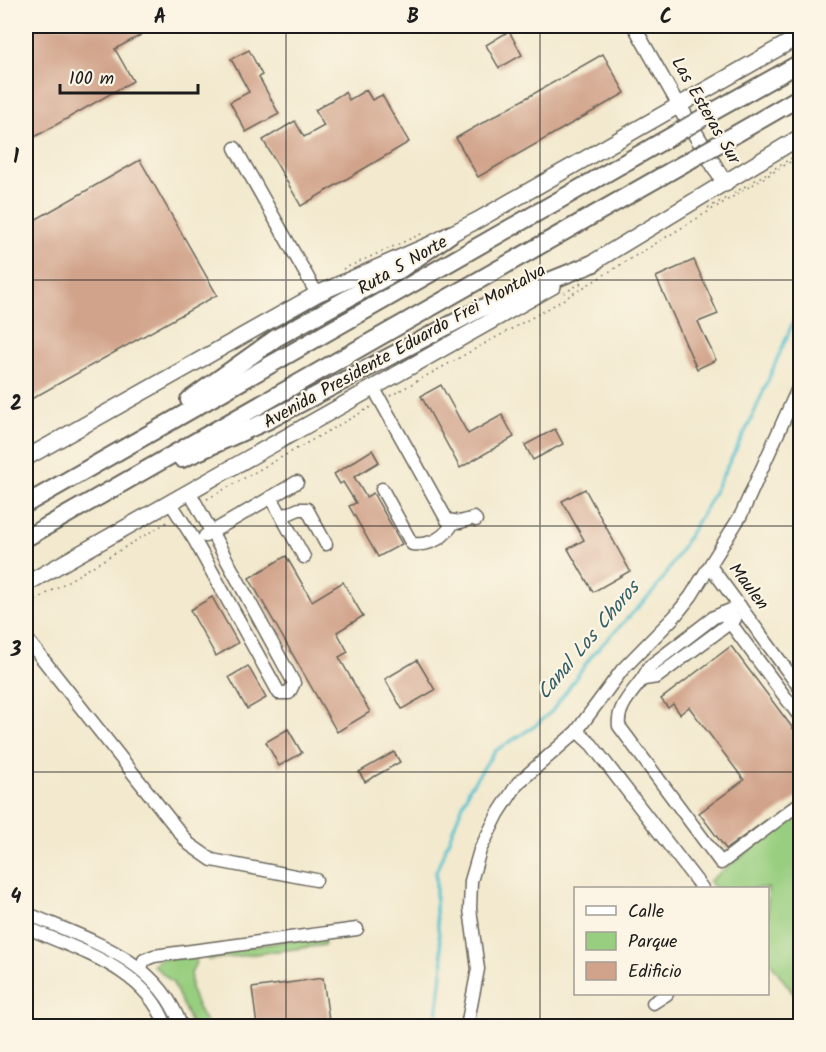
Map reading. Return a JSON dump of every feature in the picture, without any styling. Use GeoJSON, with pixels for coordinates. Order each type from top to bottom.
{"type":"FeatureCollection","features":[{"type":"Feature","properties":{"kind":"highway","name":"Ruta 5 Norte"},"geometry":{"type":"LineString","coordinates":[[26,504],[801,63]]}},
{"type":"Feature","properties":{"kind":"highway"},"geometry":{"type":"LineString","coordinates":[[26,538],[801,97]]}},
{"type":"Feature","properties":{"kind":"highway"},"geometry":{"type":"LineString","coordinates":[[144,436],[212,383],[276,338],[401,269],[452,234]]}},
{"type":"Feature","properties":{"kind":"highway"},"geometry":{"type":"LineString","coordinates":[[125,481],[269,420],[480,309],[594,263]]}},
{"type":"Feature","properties":{"kind":"main road"},"geometry":{"type":"LineString","coordinates":[[26,458],[317,294],[452,234],[801,36]]}},
{"type":"Feature","properties":{"kind":"main road","name":"Las Esteras Sur"},"geometry":{"type":"LineString","coordinates":[[679,106],[725,184]]}},
{"type":"Feature","properties":{"kind":"main road","name":"Avenida Presidente Eduardo Frei Montalva"},"geometry":{"type":"LineString","coordinates":[[26,584],[594,263],[801,137]]}},
{"type":"Feature","properties":{"kind":"street","name":"Las Esteras Sur"},"geometry":{"type":"LineString","coordinates":[[634,26],[679,106]]}},
{"type":"Feature","properties":{"kind":"street"},"geometry":{"type":"LineString","coordinates":[[235,148],[317,294]]}},
{"type":"Feature","properties":{"kind":"street"},"geometry":{"type":"LineString","coordinates":[[466,1026],[478,969],[470,900],[477,860],[513,789],[577,731],[622,670],[679,611],[710,566],[760,478],[801,384]]}},
{"type":"Feature","properties":{"kind":"street"},"geometry":{"type":"LineString","coordinates":[[373,387],[447,520],[474,518],[476,520]]}},
{"type":"Feature","properties":{"kind":"street"},"geometry":{"type":"LineString","coordinates":[[195,541],[297,482]]}},
{"type":"Feature","properties":{"kind":"street"},"geometry":{"type":"LineString","coordinates":[[382,489],[412,544],[431,542],[448,533],[454,521]]}},
{"type":"Feature","properties":{"kind":"street"},"geometry":{"type":"LineString","coordinates":[[170,502],[195,541],[279,693],[290,693],[294,683],[189,491]]}},
{"type":"Feature","properties":{"kind":"street"},"geometry":{"type":"LineString","coordinates":[[271,497],[304,557]]}},
{"type":"Feature","properties":{"kind":"street"},"geometry":{"type":"LineString","coordinates":[[283,516],[299,509],[307,509],[326,544]]}},
{"type":"Feature","properties":{"kind":"street","name":"Maulen"},"geometry":{"type":"LineString","coordinates":[[710,566],[801,688]]}},
{"type":"Feature","properties":{"kind":"street"},"geometry":{"type":"LineString","coordinates":[[742,609],[726,618],[657,677],[644,678],[619,712],[619,726],[721,863],[801,803]]}},
{"type":"Feature","properties":{"kind":"street"},"geometry":{"type":"LineString","coordinates":[[726,618],[801,717]]}},
{"type":"Feature","properties":{"kind":"street"},"geometry":{"type":"LineString","coordinates":[[26,638],[189,844],[212,860],[316,880]]}},
{"type":"Feature","properties":{"kind":"street"},"geometry":{"type":"LineString","coordinates":[[577,731],[592,745],[701,887]]}},
{"type":"Feature","properties":{"kind":"street"},"geometry":{"type":"LineString","coordinates":[[26,913],[114,953],[141,968],[166,996],[181,1026]]}},
{"type":"Feature","properties":{"kind":"street"},"geometry":{"type":"LineString","coordinates":[[26,927],[134,979],[152,999],[166,1026]]}},
{"type":"Feature","properties":{"kind":"street"},"geometry":{"type":"LineString","coordinates":[[141,968],[144,960],[154,956],[357,929]]}},
{"type":"Feature","properties":{"kind":"street"},"geometry":{"type":"LineString","coordinates":[[653,1004],[664,995]]}},
{"type":"Feature","properties":{"kind":"path"},"geometry":{"type":"LineString","coordinates":[[196,506],[560,301],[801,156]]}},
{"type":"Feature","properties":{"kind":"path"},"geometry":{"type":"LineString","coordinates":[[343,269],[430,230]]}},
{"type":"Feature","properties":{"kind":"path"},"geometry":{"type":"LineString","coordinates":[[26,606],[178,516]]}},
{"type":"Feature","properties":{"kind":"green space"},"geometry":{"type":"Polygon","coordinates":[[[800,811],[800,1003],[769,960],[769,887],[714,887],[709,881],[800,811]]]}},
{"type":"Feature","properties":{"kind":"green space"},"geometry":{"type":"Polygon","coordinates":[[[323,936],[325,945],[208,960],[207,953],[323,936]]]}},
{"type":"Feature","properties":{"kind":"green space"},"geometry":{"type":"Polygon","coordinates":[[[196,957],[191,975],[191,989],[208,1026],[192,1026],[173,983],[153,965],[160,959],[196,957]]]}},
{"type":"Feature","properties":{"kind":"building"},"geometry":{"type":"Polygon","coordinates":[[[26,26],[135,26],[141,35],[115,49],[133,81],[26,142],[26,26]]]}},
{"type":"Feature","properties":{"kind":"building"},"geometry":{"type":"Polygon","coordinates":[[[509,31],[522,55],[499,68],[486,45],[509,31]]]}},
{"type":"Feature","properties":{"kind":"building"},"geometry":{"type":"Polygon","coordinates":[[[249,50],[262,75],[259,77],[279,114],[246,132],[230,102],[249,92],[231,59],[249,50]]]}},
{"type":"Feature","properties":{"kind":"building"},"geometry":{"type":"Polygon","coordinates":[[[603,54],[625,93],[478,177],[456,138],[603,54]]]}},
{"type":"Feature","properties":{"kind":"building"},"geometry":{"type":"Polygon","coordinates":[[[366,90],[372,100],[382,95],[409,142],[301,206],[263,140],[295,121],[304,137],[324,126],[315,110],[345,92],[349,100],[366,90]]]}},
{"type":"Feature","properties":{"kind":"building"},"geometry":{"type":"Polygon","coordinates":[[[140,160],[217,295],[26,402],[26,225],[140,160]]]}},
{"type":"Feature","properties":{"kind":"building"},"geometry":{"type":"Polygon","coordinates":[[[694,260],[718,314],[698,322],[716,360],[697,369],[656,277],[694,260]]]}},
{"type":"Feature","properties":{"kind":"building"},"geometry":{"type":"Polygon","coordinates":[[[441,385],[468,434],[502,415],[514,437],[460,468],[421,396],[441,385]]]}},
{"type":"Feature","properties":{"kind":"building"},"geometry":{"type":"Polygon","coordinates":[[[555,429],[563,444],[533,460],[525,445],[555,429]]]}},
{"type":"Feature","properties":{"kind":"building"},"geometry":{"type":"Polygon","coordinates":[[[372,450],[379,462],[354,477],[366,497],[373,493],[402,544],[378,557],[349,506],[356,503],[343,482],[340,484],[334,474],[372,450]]]}},
{"type":"Feature","properties":{"kind":"building"},"geometry":{"type":"Polygon","coordinates":[[[585,489],[630,571],[593,592],[568,549],[584,540],[562,501],[585,489]]]}},
{"type":"Feature","properties":{"kind":"building"},"geometry":{"type":"Polygon","coordinates":[[[286,556],[312,601],[343,582],[363,616],[337,632],[348,652],[339,657],[370,712],[337,732],[249,578],[286,556]]]}},
{"type":"Feature","properties":{"kind":"building"},"geometry":{"type":"Polygon","coordinates":[[[212,597],[238,643],[216,656],[190,610],[212,597]]]}},
{"type":"Feature","properties":{"kind":"building"},"geometry":{"type":"Polygon","coordinates":[[[731,646],[801,739],[801,795],[726,849],[699,813],[744,780],[689,707],[680,714],[673,704],[668,708],[661,699],[731,646]]]}},
{"type":"Feature","properties":{"kind":"building"},"geometry":{"type":"Polygon","coordinates":[[[417,660],[435,690],[402,709],[385,679],[417,660]]]}},
{"type":"Feature","properties":{"kind":"building"},"geometry":{"type":"Polygon","coordinates":[[[248,666],[266,698],[247,709],[229,677],[248,666]]]}},
{"type":"Feature","properties":{"kind":"building"},"geometry":{"type":"Polygon","coordinates":[[[288,729],[302,753],[279,766],[266,742],[288,729]]]}},
{"type":"Feature","properties":{"kind":"building"},"geometry":{"type":"Polygon","coordinates":[[[394,752],[400,762],[365,782],[359,772],[394,752]]]}},
{"type":"Feature","properties":{"kind":"building"},"geometry":{"type":"Polygon","coordinates":[[[323,978],[329,1020],[257,1026],[252,988],[323,978]]]}},
{"type":"Feature","properties":{"kind":"waterway","name":"Canal Los Choros"},"geometry":{"type":"LineString","coordinates":[[436,1026],[443,964],[436,913],[436,872],[469,789],[495,751],[535,726],[552,711],[593,654],[652,593],[665,576],[709,502],[751,420],[800,306]]}}]}
